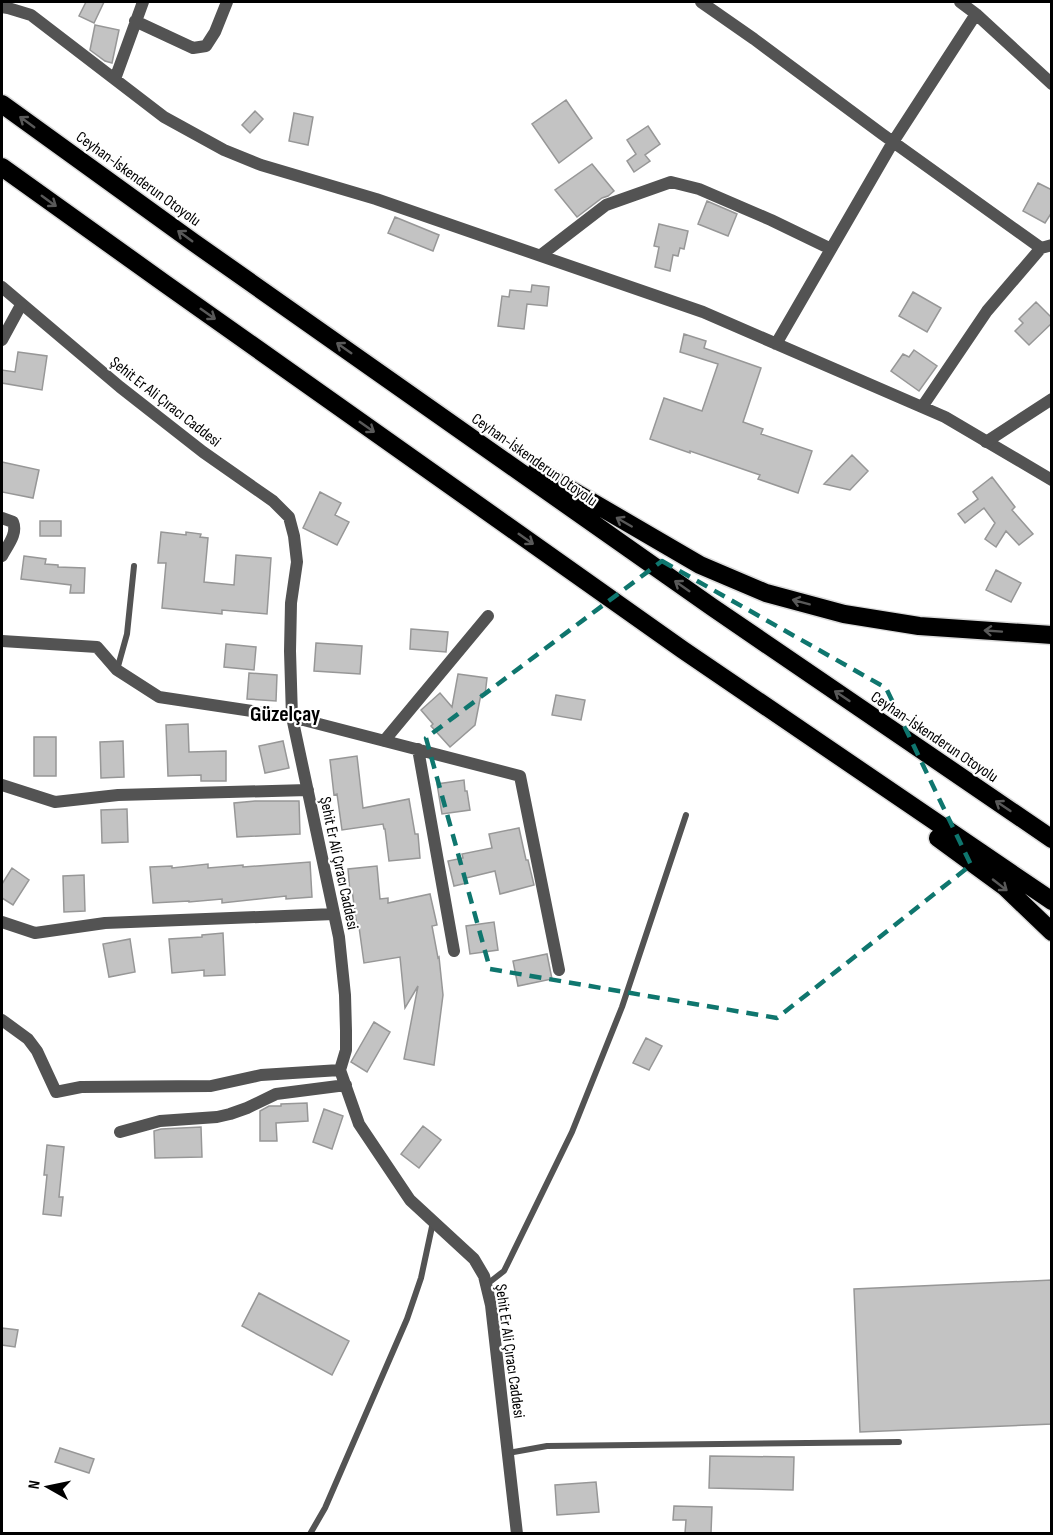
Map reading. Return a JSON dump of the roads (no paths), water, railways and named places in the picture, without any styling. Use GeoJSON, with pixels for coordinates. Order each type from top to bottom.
{"type":"FeatureCollection","features":[{"type":"Feature","properties":{"kind":"highway","name":"Ceyhan-İskenderun Otoyolu"},"geometry":{"type":"LineString","coordinates":[[2,104],[193,242],[712,608],[1052,839]]}},
{"type":"Feature","properties":{"kind":"highway"},"geometry":{"type":"LineString","coordinates":[[2,167],[683,650],[1052,902]]}},
{"type":"Feature","properties":{"kind":"highway"},"geometry":{"type":"LineString","coordinates":[[392,382],[551,479],[700,565],[766,592],[844,614],[919,626],[1052,634]]}},
{"type":"Feature","properties":{"kind":"highway"},"geometry":{"type":"LineString","coordinates":[[683,650],[1005,887],[1052,932]]}},
{"type":"Feature","properties":{"kind":"street"},"geometry":{"type":"LineString","coordinates":[[115,79],[143,2]]}},
{"type":"Feature","properties":{"kind":"street"},"geometry":{"type":"LineString","coordinates":[[135,21],[193,48],[206,46],[215,32],[227,2]]}},
{"type":"Feature","properties":{"kind":"street"},"geometry":{"type":"LineString","coordinates":[[701,2],[893,142],[1046,246],[987,312],[922,407]]}},
{"type":"Feature","properties":{"kind":"street"},"geometry":{"type":"LineString","coordinates":[[960,2],[1052,84]]}},
{"type":"Feature","properties":{"kind":"street"},"geometry":{"type":"LineString","coordinates":[[2,7],[31,15],[164,117],[224,150],[261,165],[376,199],[703,312],[945,417],[1052,480]]}},
{"type":"Feature","properties":{"kind":"street"},"geometry":{"type":"LineString","coordinates":[[776,344],[893,142],[976,14]]}},
{"type":"Feature","properties":{"kind":"street"},"geometry":{"type":"LineString","coordinates":[[541,255],[606,205],[671,182],[699,189],[831,249]]}},
{"type":"Feature","properties":{"kind":"street","name":"Şehit Er Ali Çıracı Caddesi"},"geometry":{"type":"LineString","coordinates":[[2,287],[120,387],[203,452],[273,501],[289,517],[297,562],[291,615],[292,717],[339,937],[345,995],[346,1050],[340,1070],[359,1124],[410,1200],[474,1259],[484,1276],[491,1305],[517,1533]]}},
{"type":"Feature","properties":{"kind":"street"},"geometry":{"type":"LineString","coordinates":[[2,340],[21,304]]}},
{"type":"Feature","properties":{"kind":"street"},"geometry":{"type":"LineString","coordinates":[[986,442],[1052,399]]}},
{"type":"Feature","properties":{"kind":"street"},"geometry":{"type":"LineString","coordinates":[[2,518],[12,522],[15,527],[15,533],[2,556]]}},
{"type":"Feature","properties":{"kind":"street"},"geometry":{"type":"LineString","coordinates":[[384,741],[488,616]]}},
{"type":"Feature","properties":{"kind":"street"},"geometry":{"type":"LineString","coordinates":[[2,641],[97,647],[117,670],[159,697],[292,717],[520,776],[559,970]]}},
{"type":"Feature","properties":{"kind":"street"},"geometry":{"type":"LineString","coordinates":[[418,749],[454,951]]}},
{"type":"Feature","properties":{"kind":"street"},"geometry":{"type":"LineString","coordinates":[[2,785],[55,802],[117,795],[308,790]]}},
{"type":"Feature","properties":{"kind":"street"},"geometry":{"type":"LineString","coordinates":[[2,922],[35,933],[105,923],[334,914]]}},
{"type":"Feature","properties":{"kind":"street"},"geometry":{"type":"LineString","coordinates":[[2,1020],[28,1039],[37,1051],[56,1092],[81,1087],[211,1086],[261,1075],[340,1070]]}},
{"type":"Feature","properties":{"kind":"street"},"geometry":{"type":"LineString","coordinates":[[120,1132],[160,1121],[230,1114],[276,1094],[346,1085]]}},
{"type":"Feature","properties":{"kind":"lane"},"geometry":{"type":"LineString","coordinates":[[117,670],[127,633],[134,566]]}},
{"type":"Feature","properties":{"kind":"lane"},"geometry":{"type":"LineString","coordinates":[[486,1285],[504,1271],[572,1132],[622,1007],[686,814]]}},
{"type":"Feature","properties":{"kind":"lane"},"geometry":{"type":"LineString","coordinates":[[310,1533],[325,1508],[407,1320],[421,1278],[434,1222]]}},
{"type":"Feature","properties":{"kind":"lane"},"geometry":{"type":"LineString","coordinates":[[508,1453],[547,1446],[899,1442]]}},
{"type":"Feature","properties":{"kind":"district","name":"Güzelçay"},"geometry":{"type":"Point","coordinates":[285,713]}}]}
